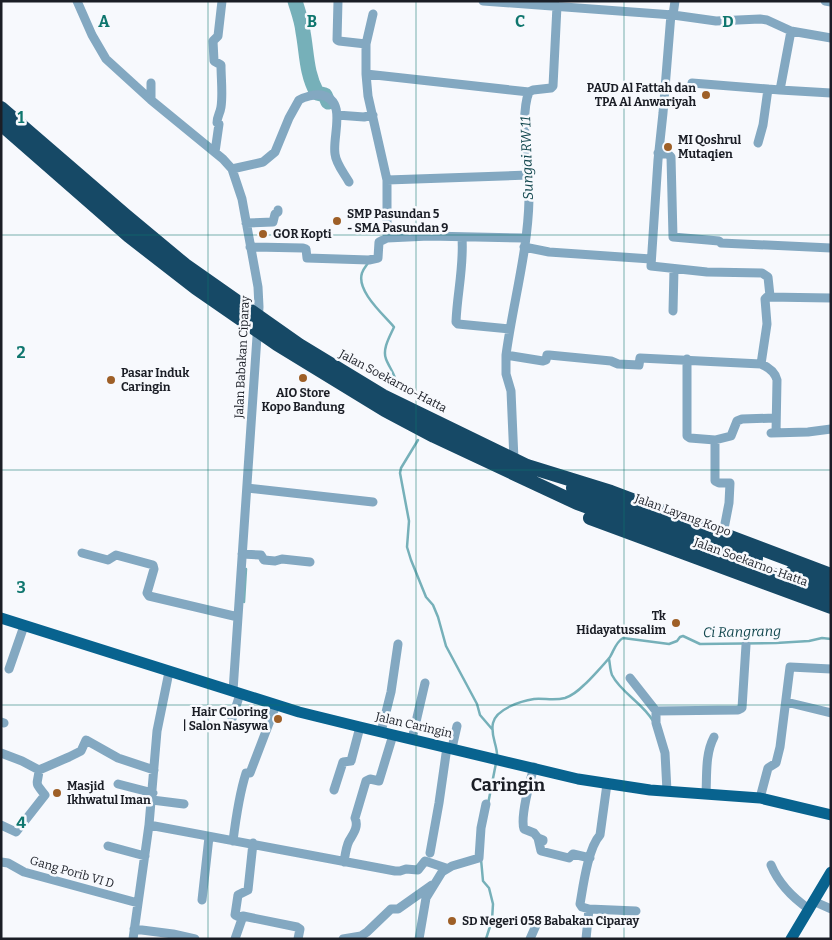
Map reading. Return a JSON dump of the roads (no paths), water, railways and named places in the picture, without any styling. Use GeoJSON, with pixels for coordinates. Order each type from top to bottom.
{"type":"FeatureCollection","features":[{"type":"Feature","properties":{"kind":"highway","name":"Jalan Soekarno-Hatta"},"geometry":{"type":"LineString","coordinates":[[1,108],[125,215],[258,325],[342,384],[434,436],[538,485]]}},
{"type":"Feature","properties":{"kind":"highway","name":"Jalan Soekarno-Hatta"},"geometry":{"type":"LineString","coordinates":[[1,124],[129,236],[196,288],[383,396],[527,466],[611,492],[831,575]]}},
{"type":"Feature","properties":{"kind":"highway","name":"Jalan Soekarno-Hatta"},"geometry":{"type":"LineString","coordinates":[[342,384],[361,402],[382,415],[577,512],[636,536],[831,607]]}},
{"type":"Feature","properties":{"kind":"highway","name":"Jalan Layang Kopo"},"geometry":{"type":"LineString","coordinates":[[527,466],[593,503],[831,596]]}},
{"type":"Feature","properties":{"kind":"highway","name":"Jalan Layang Kopo"},"geometry":{"type":"LineString","coordinates":[[538,485],[831,586]]}},
{"type":"Feature","properties":{"kind":"main road","name":"Jalan Caringin"},"geometry":{"type":"LineString","coordinates":[[1,618],[276,705],[578,779],[667,791],[760,798],[831,814]]}},
{"type":"Feature","properties":{"kind":"main road"},"geometry":{"type":"LineString","coordinates":[[791,939],[831,872]]}},
{"type":"Feature","properties":{"kind":"street","name":"Jalan Babakan Ciparay"},"geometry":{"type":"LineString","coordinates":[[77,1],[92,35],[106,59],[151,100],[215,152],[232,169],[240,192],[258,291],[258,325],[238,617],[237,693],[232,719]]}},
{"type":"Feature","properties":{"kind":"street"},"geometry":{"type":"LineString","coordinates":[[215,152],[219,124],[216,117],[221,110],[221,65],[214,61],[214,40],[218,36],[222,1]]}},
{"type":"Feature","properties":{"kind":"street"},"geometry":{"type":"LineString","coordinates":[[338,1],[338,40],[366,44]]}},
{"type":"Feature","properties":{"kind":"street"},"geometry":{"type":"LineString","coordinates":[[483,1],[561,4],[672,14],[716,21],[760,19],[767,20],[791,32],[831,38]]}},
{"type":"Feature","properties":{"kind":"street"},"geometry":{"type":"LineString","coordinates":[[674,1],[658,153],[651,266],[707,272],[762,273],[768,277],[770,296]]}},
{"type":"Feature","properties":{"kind":"street"},"geometry":{"type":"LineString","coordinates":[[825,1],[831,2]]}},
{"type":"Feature","properties":{"kind":"street"},"geometry":{"type":"LineString","coordinates":[[366,74],[529,92],[551,88],[553,86],[561,4]]}},
{"type":"Feature","properties":{"kind":"street"},"geometry":{"type":"LineString","coordinates":[[372,14],[366,44],[366,74],[368,96],[388,180],[387,238]]}},
{"type":"Feature","properties":{"kind":"street"},"geometry":{"type":"LineString","coordinates":[[780,90],[791,32]]}},
{"type":"Feature","properties":{"kind":"street"},"geometry":{"type":"LineString","coordinates":[[151,83],[151,100]]}},
{"type":"Feature","properties":{"kind":"street"},"geometry":{"type":"LineString","coordinates":[[692,83],[831,93]]}},
{"type":"Feature","properties":{"kind":"street"},"geometry":{"type":"LineString","coordinates":[[758,143],[763,125],[768,89]]}},
{"type":"Feature","properties":{"kind":"street"},"geometry":{"type":"LineString","coordinates":[[514,460],[511,391],[506,374],[506,355],[525,243],[529,199],[525,108],[529,92]]}},
{"type":"Feature","properties":{"kind":"street"},"geometry":{"type":"LineString","coordinates":[[232,169],[263,162],[275,152],[289,118],[299,100],[317,94],[327,97],[335,104],[337,115],[335,154],[349,182]]}},
{"type":"Feature","properties":{"kind":"street"},"geometry":{"type":"LineString","coordinates":[[337,115],[364,117],[373,115]]}},
{"type":"Feature","properties":{"kind":"street"},"geometry":{"type":"LineString","coordinates":[[658,153],[668,154],[671,157],[672,237],[719,241],[721,243],[831,248]]}},
{"type":"Feature","properties":{"kind":"street"},"geometry":{"type":"LineString","coordinates":[[388,180],[528,175]]}},
{"type":"Feature","properties":{"kind":"street"},"geometry":{"type":"LineString","coordinates":[[246,222],[273,222],[278,210]]}},
{"type":"Feature","properties":{"kind":"street"},"geometry":{"type":"LineString","coordinates":[[250,247],[303,248],[306,250],[307,258],[374,260],[379,257],[379,242],[387,238],[429,236],[525,243],[549,252],[651,259]]}},
{"type":"Feature","properties":{"kind":"street"},"geometry":{"type":"LineString","coordinates":[[462,238],[462,271],[456,303],[456,322],[510,329]]}},
{"type":"Feature","properties":{"kind":"street"},"geometry":{"type":"LineString","coordinates":[[673,311],[674,268]]}},
{"type":"Feature","properties":{"kind":"street"},"geometry":{"type":"LineString","coordinates":[[761,364],[766,324],[765,299],[770,296],[831,298]]}},
{"type":"Feature","properties":{"kind":"street"},"geometry":{"type":"LineString","coordinates":[[506,355],[543,361],[549,355],[632,364],[639,364],[640,358],[761,364],[774,373],[777,380],[773,433],[831,429]]}},
{"type":"Feature","properties":{"kind":"street"},"geometry":{"type":"LineString","coordinates":[[687,359],[687,436],[702,440],[715,440],[731,436],[737,421],[742,419],[775,418]]}},
{"type":"Feature","properties":{"kind":"street"},"geometry":{"type":"LineString","coordinates":[[715,440],[715,481],[730,483],[729,503],[723,534]]}},
{"type":"Feature","properties":{"kind":"street"},"geometry":{"type":"LineString","coordinates":[[247,488],[373,502]]}},
{"type":"Feature","properties":{"kind":"street"},"geometry":{"type":"LineString","coordinates":[[82,552],[108,560],[116,555],[153,566],[154,570],[148,596],[238,617]]}},
{"type":"Feature","properties":{"kind":"street"},"geometry":{"type":"LineString","coordinates":[[242,554],[261,555],[264,560],[278,561],[282,559],[310,562]]}},
{"type":"Feature","properties":{"kind":"street"},"geometry":{"type":"LineString","coordinates":[[10,669],[24,626]]}},
{"type":"Feature","properties":{"kind":"street"},"geometry":{"type":"LineString","coordinates":[[344,862],[357,822],[355,818],[368,780],[379,781],[398,644]]}},
{"type":"Feature","properties":{"kind":"street"},"geometry":{"type":"LineString","coordinates":[[656,711],[738,710],[742,708],[746,645]]}},
{"type":"Feature","properties":{"kind":"street"},"geometry":{"type":"LineString","coordinates":[[760,798],[768,768],[777,762],[790,666],[831,669]]}},
{"type":"Feature","properties":{"kind":"street"},"geometry":{"type":"LineString","coordinates":[[133,939],[149,825],[157,732],[169,672]]}},
{"type":"Feature","properties":{"kind":"street"},"geometry":{"type":"LineString","coordinates":[[630,678],[656,711],[656,723],[665,753],[667,791]]}},
{"type":"Feature","properties":{"kind":"street"},"geometry":{"type":"LineString","coordinates":[[412,739],[425,683]]}},
{"type":"Feature","properties":{"kind":"street"},"geometry":{"type":"LineString","coordinates":[[786,702],[831,713]]}},
{"type":"Feature","properties":{"kind":"street"},"geometry":{"type":"LineString","coordinates":[[233,841],[238,800],[246,773],[250,773],[276,705]]}},
{"type":"Feature","properties":{"kind":"street"},"geometry":{"type":"LineString","coordinates":[[430,853],[449,748],[457,726]]}},
{"type":"Feature","properties":{"kind":"street"},"geometry":{"type":"LineString","coordinates":[[334,790],[343,762],[351,761],[360,727]]}},
{"type":"Feature","properties":{"kind":"street"},"geometry":{"type":"LineString","coordinates":[[706,794],[710,745],[714,737]]}},
{"type":"Feature","properties":{"kind":"street"},"geometry":{"type":"LineString","coordinates":[[1,753],[39,770],[81,751],[86,740],[118,758],[154,770]]}},
{"type":"Feature","properties":{"kind":"street"},"geometry":{"type":"LineString","coordinates":[[534,767],[528,789],[524,829],[534,832],[538,838],[541,851],[569,858],[573,854],[590,858]]}},
{"type":"Feature","properties":{"kind":"street"},"geometry":{"type":"LineString","coordinates":[[1,825],[16,832],[45,795],[37,786],[36,781],[39,770]]}},
{"type":"Feature","properties":{"kind":"street"},"geometry":{"type":"LineString","coordinates":[[118,784],[152,797],[184,804]]}},
{"type":"Feature","properties":{"kind":"street"},"geometry":{"type":"LineString","coordinates":[[607,784],[600,836],[597,838],[590,858],[580,904],[582,907],[589,909],[636,911]]}},
{"type":"Feature","properties":{"kind":"street"},"geometry":{"type":"LineString","coordinates":[[419,939],[425,902],[442,872],[446,868],[479,858],[481,828],[486,804]]}},
{"type":"Feature","properties":{"kind":"street"},"geometry":{"type":"LineString","coordinates":[[149,825],[400,871],[406,868],[418,870],[425,861],[446,868]]}},
{"type":"Feature","properties":{"kind":"street"},"geometry":{"type":"LineString","coordinates":[[202,900],[209,837]]}},
{"type":"Feature","properties":{"kind":"street"},"geometry":{"type":"LineString","coordinates":[[253,843],[248,890],[238,895],[235,915],[241,918],[243,916],[297,927],[300,929],[298,939]]}},
{"type":"Feature","properties":{"kind":"street"},"geometry":{"type":"LineString","coordinates":[[108,846],[145,856]]}},
{"type":"Feature","properties":{"kind":"street","name":"Gang Porib VI D"},"geometry":{"type":"LineString","coordinates":[[1,862],[8,862],[24,872],[138,903]]}},
{"type":"Feature","properties":{"kind":"street"},"geometry":{"type":"LineString","coordinates":[[771,865],[776,876],[788,891],[811,905],[831,909]]}},
{"type":"Feature","properties":{"kind":"street"},"geometry":{"type":"LineString","coordinates":[[343,939],[361,936],[368,932],[391,910],[398,910],[437,881]]}},
{"type":"Feature","properties":{"kind":"street"},"geometry":{"type":"LineString","coordinates":[[586,939],[589,909]]}},
{"type":"Feature","properties":{"kind":"street"},"geometry":{"type":"LineString","coordinates":[[235,939],[241,918]]}},
{"type":"Feature","properties":{"kind":"street"},"geometry":{"type":"LineString","coordinates":[[530,939],[537,923]]}},
{"type":"Feature","properties":{"kind":"street"},"geometry":{"type":"LineString","coordinates":[[134,929],[195,939]]}},
{"type":"Feature","properties":{"kind":"waterway"},"geometry":{"type":"LineString","coordinates":[[295,1],[302,24],[307,63],[313,85],[317,93],[325,95],[328,102]]}},
{"type":"Feature","properties":{"kind":"waterway"},"geometry":{"type":"LineString","coordinates":[[368,263],[362,273],[361,280],[367,295],[394,327],[387,343],[385,355],[396,382]]}},
{"type":"Feature","properties":{"kind":"waterway"},"geometry":{"type":"LineString","coordinates":[[418,440],[401,468],[400,473],[409,521],[407,547],[426,597],[433,605],[438,617],[446,646],[477,704],[480,715],[492,729]]}},
{"type":"Feature","properties":{"kind":"waterway"},"geometry":{"type":"LineString","coordinates":[[244,602],[246,569]]}},
{"type":"Feature","properties":{"kind":"waterway","name":"Ci Rangrang"},"geometry":{"type":"LineString","coordinates":[[497,757],[492,728],[495,718],[499,714],[510,706],[523,702],[534,699],[561,699],[572,694],[580,689],[601,667],[623,638],[669,644],[683,636],[700,644],[776,643],[809,641],[822,638],[831,639]]}},
{"type":"Feature","properties":{"kind":"waterway"},"geometry":{"type":"LineString","coordinates":[[609,659],[611,673],[616,681],[644,709],[653,721]]}},
{"type":"Feature","properties":{"kind":"waterway","name":"Ci Rangrang"},"geometry":{"type":"LineString","coordinates":[[488,804],[496,763]]}},
{"type":"Feature","properties":{"kind":"waterway","name":"Ci Rangrang"},"geometry":{"type":"LineString","coordinates":[[481,859],[483,881],[489,888],[493,904],[492,920],[486,939]]}},
{"type":"Feature","properties":{"kind":"place","name":"PAUD Al Fattah dan TPA Al Anwariyah"},"geometry":{"type":"Point","coordinates":[706,95]}},
{"type":"Feature","properties":{"kind":"place","name":"MI Qoshrul Mutaqien"},"geometry":{"type":"Point","coordinates":[668,147]}},
{"type":"Feature","properties":{"kind":"place","name":"SMP Pasundan 5 - SMA Pasundan 9"},"geometry":{"type":"Point","coordinates":[337,221]}},
{"type":"Feature","properties":{"kind":"place","name":"GOR Kopti"},"geometry":{"type":"Point","coordinates":[263,234]}},
{"type":"Feature","properties":{"kind":"place","name":"AIO Store Kopo Bandung"},"geometry":{"type":"Point","coordinates":[303,378]}},
{"type":"Feature","properties":{"kind":"place","name":"Pasar Induk Caringin"},"geometry":{"type":"Point","coordinates":[111,380]}},
{"type":"Feature","properties":{"kind":"place","name":"Tk Hidayatussalim"},"geometry":{"type":"Point","coordinates":[676,623]}},
{"type":"Feature","properties":{"kind":"place","name":"Hair Coloring | Salon Nasywa"},"geometry":{"type":"Point","coordinates":[278,719]}},
{"type":"Feature","properties":{"kind":"place","name":"Masjid Ikhwatul Iman"},"geometry":{"type":"Point","coordinates":[57,793]}},
{"type":"Feature","properties":{"kind":"place","name":"SD Negeri 058 Babakan Ciparay"},"geometry":{"type":"Point","coordinates":[452,921]}},
{"type":"Feature","properties":{"kind":"district","name":"Caringin"},"geometry":{"type":"Point","coordinates":[508,785]}},
{"type":"Feature","properties":{"kind":"water label","name":"Sungai RW 11"},"geometry":{"type":"Point","coordinates":[527,158]}}]}
